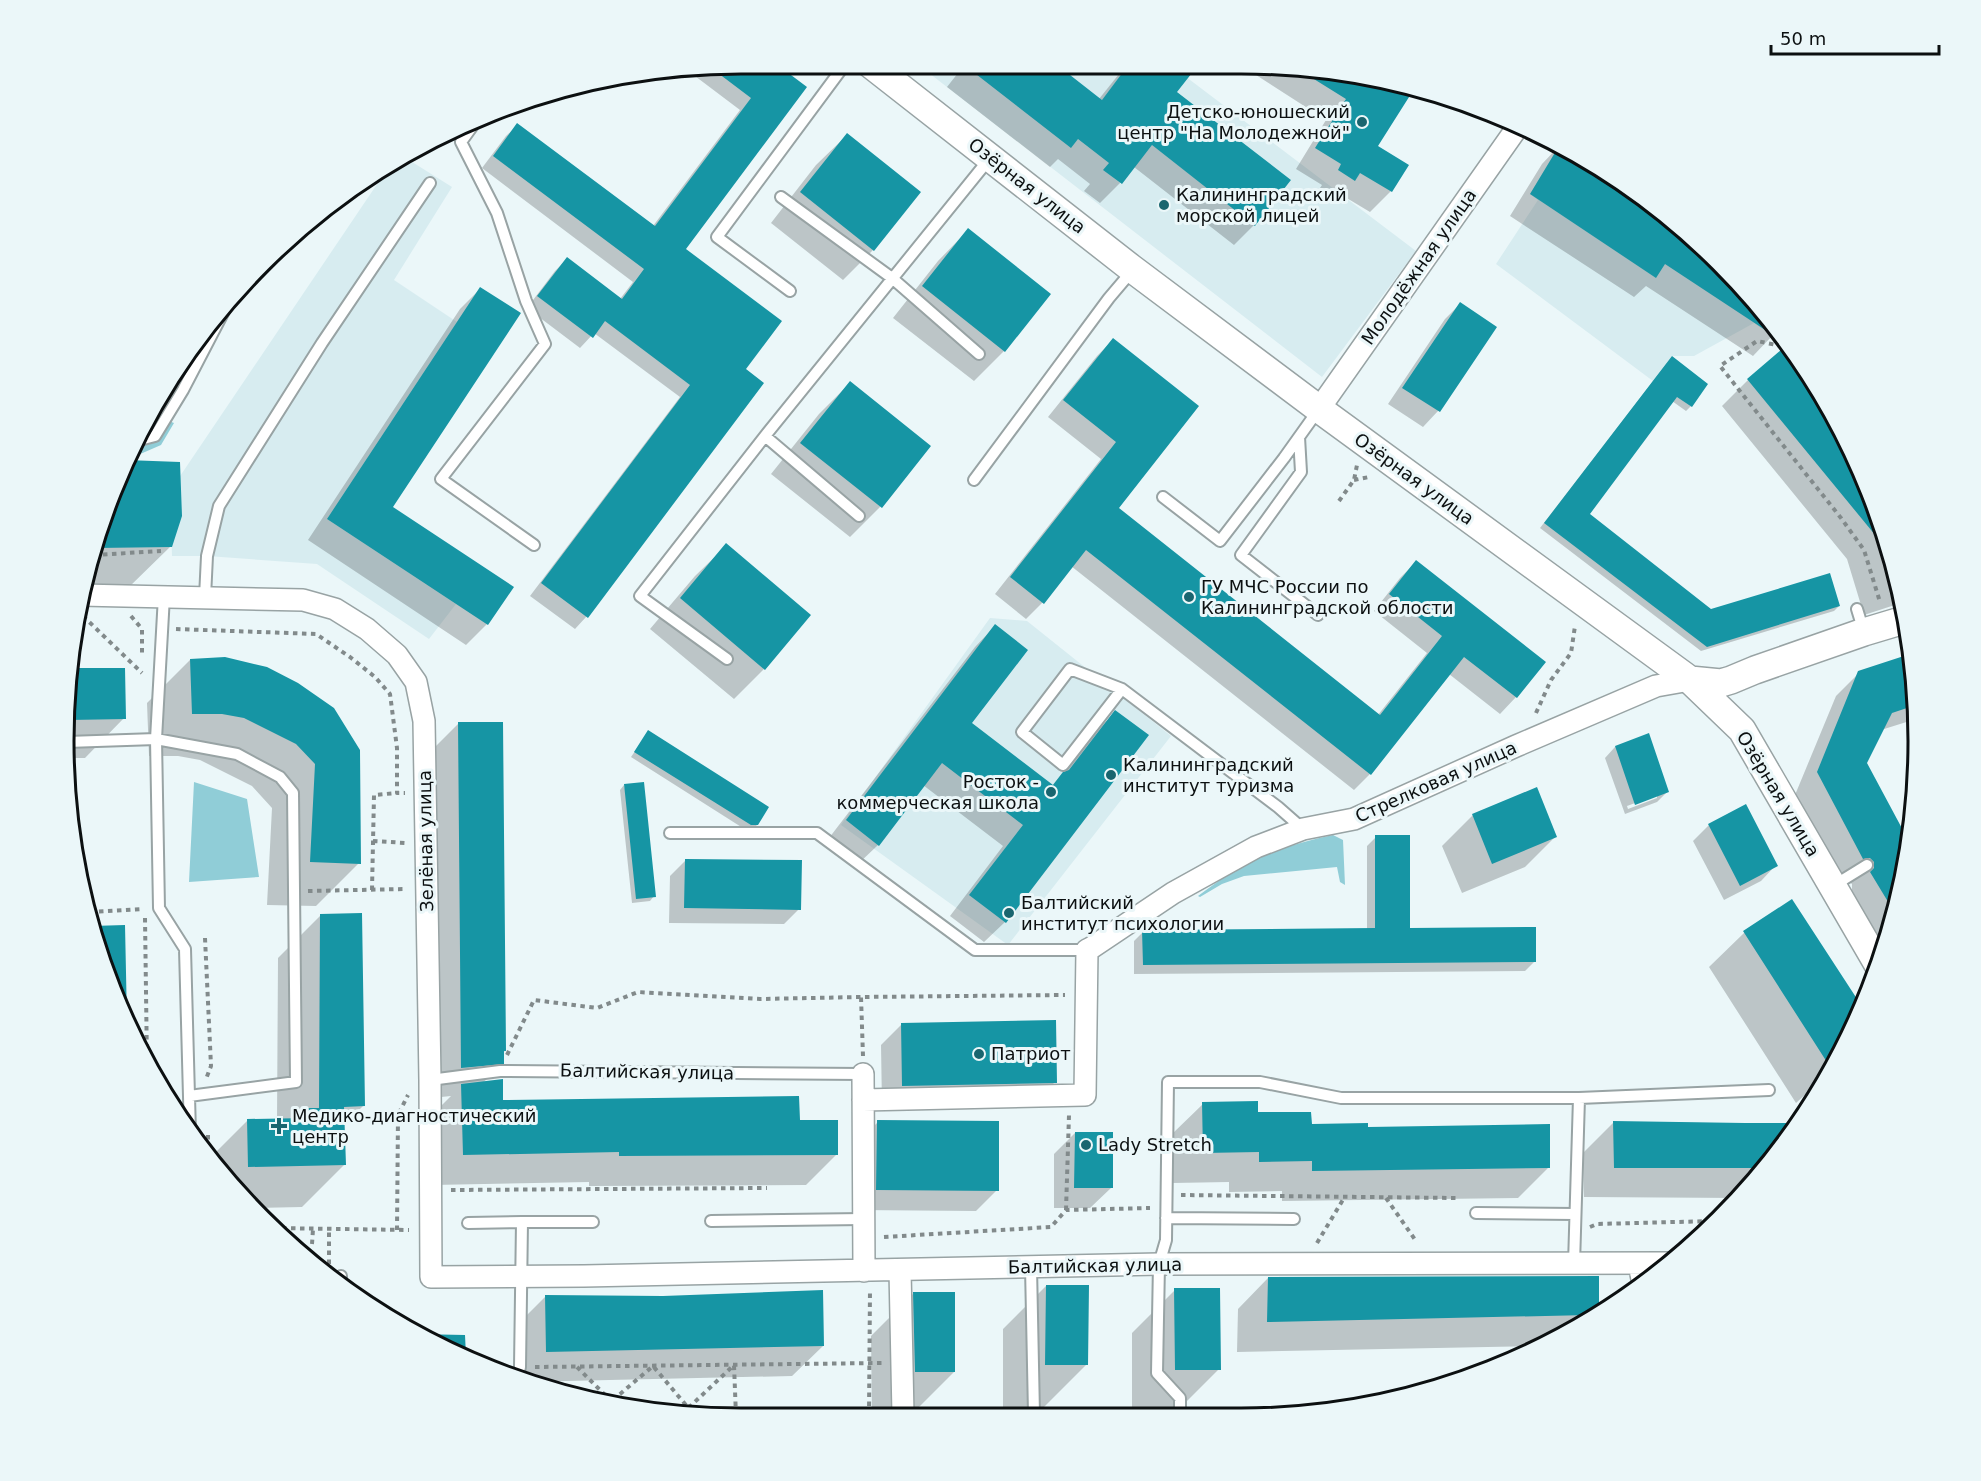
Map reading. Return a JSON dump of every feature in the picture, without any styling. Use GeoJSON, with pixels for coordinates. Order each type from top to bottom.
{"type":"FeatureCollection","features":[{"type":"Feature","properties":{"kind":"street","name":"Озёрная улица"},"geometry":{"type":"LineString","coordinates":[[883,74],[1131,268],[1318,409],[1690,680],[1742,730],[1872,954]]}},
{"type":"Feature","properties":{"kind":"street","name":"Молодёжная улица"},"geometry":{"type":"LineString","coordinates":[[1318,409],[1514,132]]}},
{"type":"Feature","properties":{"kind":"street","name":"Зелёная улица"},"geometry":{"type":"LineString","coordinates":[[88,603],[164,596],[303,600],[335,609],[367,629],[397,655],[416,682],[424,721],[430,1080],[430,1277],[522,1277]]}},
{"type":"Feature","properties":{"kind":"street","name":"Стрелковая улица"},"geometry":{"type":"LineString","coordinates":[[1088,950],[1173,893],[1256,847],[1303,829],[1354,819],[1656,686],[1690,680],[1721,683],[1878,622]]}},
{"type":"Feature","properties":{"kind":"street"},"geometry":{"type":"LineString","coordinates":[[863,1100],[1078,1095],[1087,995],[1088,950]]}},
{"type":"Feature","properties":{"kind":"street"},"geometry":{"type":"LineString","coordinates":[[863,1074],[864,1219],[867,1271]]}},
{"type":"Feature","properties":{"kind":"street","name":"Балтийская улица"},"geometry":{"type":"LineString","coordinates":[[522,1277],[1159,1264],[1574,1264],[1641,1274]]}},
{"type":"Feature","properties":{"kind":"street"},"geometry":{"type":"LineString","coordinates":[[900,1270],[903,1408]]}},
{"type":"Feature","properties":{"kind":"lane"},"geometry":{"type":"LineString","coordinates":[[790,291],[717,237],[838,74]]}},
{"type":"Feature","properties":{"kind":"lane"},"geometry":{"type":"LineString","coordinates":[[469,131],[461,142],[497,213],[526,301],[545,345],[441,479],[534,545]]}},
{"type":"Feature","properties":{"kind":"lane"},"geometry":{"type":"LineString","coordinates":[[727,659],[640,596],[765,436],[990,158]]}},
{"type":"Feature","properties":{"kind":"lane"},"geometry":{"type":"LineString","coordinates":[[205,597],[207,556],[219,506],[322,343],[430,183]]}},
{"type":"Feature","properties":{"kind":"lane"},"geometry":{"type":"LineString","coordinates":[[781,197],[892,278],[979,354]]}},
{"type":"Feature","properties":{"kind":"lane"},"geometry":{"type":"LineString","coordinates":[[974,480],[1109,298],[1126,279],[1131,268]]}},
{"type":"Feature","properties":{"kind":"lane"},"geometry":{"type":"LineString","coordinates":[[146,438],[155,436],[183,390],[214,331]]}},
{"type":"Feature","properties":{"kind":"lane"},"geometry":{"type":"LineString","coordinates":[[1163,497],[1220,541],[1318,409]]}},
{"type":"Feature","properties":{"kind":"lane"},"geometry":{"type":"LineString","coordinates":[[765,436],[859,516]]}},
{"type":"Feature","properties":{"kind":"lane"},"geometry":{"type":"LineString","coordinates":[[1299,437],[1301,472],[1240,555],[1318,615]]}},
{"type":"Feature","properties":{"kind":"lane"},"geometry":{"type":"LineString","coordinates":[[164,596],[156,739],[159,908],[185,949],[190,1116]]}},
{"type":"Feature","properties":{"kind":"lane"},"geometry":{"type":"LineString","coordinates":[[1122,689],[1063,765],[1022,732],[1070,669],[1122,689],[1303,829]]}},
{"type":"Feature","properties":{"kind":"lane"},"geometry":{"type":"LineString","coordinates":[[74,742],[156,739],[237,754],[280,777],[293,794],[296,1082],[189,1096]]}},
{"type":"Feature","properties":{"kind":"lane"},"geometry":{"type":"LineString","coordinates":[[670,833],[817,833],[975,950],[1088,950]]}},
{"type":"Feature","properties":{"kind":"lane"},"geometry":{"type":"LineString","coordinates":[[1833,886],[1867,866]]}},
{"type":"Feature","properties":{"kind":"lane","name":"Балтийская улица"},"geometry":{"type":"LineString","coordinates":[[430,1080],[500,1071],[863,1074]]}},
{"type":"Feature","properties":{"kind":"lane"},"geometry":{"type":"LineString","coordinates":[[1180,1408],[1180,1398],[1157,1373],[1159,1264],[1166,1240],[1168,1082],[1260,1082],[1341,1098],[1579,1098],[1769,1090]]}},
{"type":"Feature","properties":{"kind":"lane"},"geometry":{"type":"LineString","coordinates":[[1574,1264],[1579,1098]]}},
{"type":"Feature","properties":{"kind":"lane"},"geometry":{"type":"LineString","coordinates":[[1476,1213],[1575,1214]]}},
{"type":"Feature","properties":{"kind":"lane"},"geometry":{"type":"LineString","coordinates":[[1166,1218],[1294,1219]]}},
{"type":"Feature","properties":{"kind":"lane"},"geometry":{"type":"LineString","coordinates":[[711,1221],[864,1219]]}},
{"type":"Feature","properties":{"kind":"lane"},"geometry":{"type":"LineString","coordinates":[[520,1367],[522,1222]]}},
{"type":"Feature","properties":{"kind":"lane"},"geometry":{"type":"LineString","coordinates":[[468,1223],[592,1222]]}},
{"type":"Feature","properties":{"kind":"lane"},"geometry":{"type":"LineString","coordinates":[[1031,1267],[1034,1408]]}},
{"type":"Feature","properties":{"kind":"path"},"geometry":{"type":"LineString","coordinates":[[1778,345],[1757,341],[1719,366],[1864,550],[1878,622]]}},
{"type":"Feature","properties":{"kind":"path"},"geometry":{"type":"LineString","coordinates":[[1339,501],[1354,480],[1359,459]]}},
{"type":"Feature","properties":{"kind":"path"},"geometry":{"type":"LineString","coordinates":[[1354,480],[1379,474]]}},
{"type":"Feature","properties":{"kind":"path"},"geometry":{"type":"LineString","coordinates":[[100,555],[161,551]]}},
{"type":"Feature","properties":{"kind":"path"},"geometry":{"type":"LineString","coordinates":[[86,610],[142,673]]}},
{"type":"Feature","properties":{"kind":"path"},"geometry":{"type":"LineString","coordinates":[[1516,746],[1551,680],[1571,653],[1576,625]]}},
{"type":"Feature","properties":{"kind":"path"},"geometry":{"type":"LineString","coordinates":[[142,629],[316,634],[375,677],[390,694]]}},
{"type":"Feature","properties":{"kind":"path"},"geometry":{"type":"LineString","coordinates":[[372,890],[374,795],[397,793]]}},
{"type":"Feature","properties":{"kind":"path"},"geometry":{"type":"LineString","coordinates":[[373,841],[412,843]]}},
{"type":"Feature","properties":{"kind":"path"},"geometry":{"type":"LineString","coordinates":[[294,892],[412,889]]}},
{"type":"Feature","properties":{"kind":"path"},"geometry":{"type":"LineString","coordinates":[[96,912],[159,908]]}},
{"type":"Feature","properties":{"kind":"path"},"geometry":{"type":"LineString","coordinates":[[205,938],[211,1066],[206,1080],[208,1142]]}},
{"type":"Feature","properties":{"kind":"path"},"geometry":{"type":"LineString","coordinates":[[500,1071],[534,1000],[597,1008],[638,992],[760,999],[1087,995]]}},
{"type":"Feature","properties":{"kind":"path"},"geometry":{"type":"LineString","coordinates":[[861,997],[863,1074]]}},
{"type":"Feature","properties":{"kind":"path"},"geometry":{"type":"LineString","coordinates":[[397,1230],[398,1115],[411,1089]]}},
{"type":"Feature","properties":{"kind":"path"},"geometry":{"type":"LineString","coordinates":[[1066,1210],[1078,1095]]}},
{"type":"Feature","properties":{"kind":"path"},"geometry":{"type":"LineString","coordinates":[[441,1190],[767,1188]]}},
{"type":"Feature","properties":{"kind":"path"},"geometry":{"type":"LineString","coordinates":[[1315,1247],[1344,1197]]}},
{"type":"Feature","properties":{"kind":"path"},"geometry":{"type":"LineString","coordinates":[[1385,1198],[1419,1246]]}},
{"type":"Feature","properties":{"kind":"path"},"geometry":{"type":"LineString","coordinates":[[286,1228],[431,1231]]}},
{"type":"Feature","properties":{"kind":"path"},"geometry":{"type":"LineString","coordinates":[[329,1229],[336,1271]]}},
{"type":"Feature","properties":{"kind":"path"},"geometry":{"type":"LineString","coordinates":[[867,1271],[869,1408]]}},
{"type":"Feature","properties":{"kind":"path"},"geometry":{"type":"LineString","coordinates":[[520,1367],[902,1363]]}},
{"type":"Feature","properties":{"kind":"path"},"geometry":{"type":"LineString","coordinates":[[692,1406],[734,1365]]}},
{"type":"Feature","properties":{"kind":"path"},"geometry":{"type":"LineString","coordinates":[[734,1365],[736,1408]]}},
{"type":"Feature","properties":{"kind":"path"},"geometry":{"type":"LineString","coordinates":[[576,1366],[606,1394]]}},
{"type":"Feature","properties":{"kind":"path"},"geometry":{"type":"LineString","coordinates":[[617,1396],[653,1366]]}},
{"type":"Feature","properties":{"kind":"path"},"geometry":{"type":"LineString","coordinates":[[653,1366],[686,1405]]}},
{"type":"Feature","properties":{"kind":"shaded area","name":"Калининградский морской лицей"},"geometry":{"type":"Polygon","coordinates":[[[930,74],[978,74],[1071,147],[1078,139],[1109,163],[1104,170],[1121,184],[1152,145],[1256,226],[1291,180],[1154,74],[1182,74],[1416,251],[1322,377],[930,74]]]}},
{"type":"Feature","properties":{"kind":"shaded area"},"geometry":{"type":"Polygon","coordinates":[[[1069,74],[1122,74],[1102,100],[1069,74]]]}},
{"type":"Feature","properties":{"kind":"shaded area"},"geometry":{"type":"Polygon","coordinates":[[[1555,153],[1574,163],[1647,211],[1680,239],[1712,269],[1770,334],[1754,323],[1694,356],[1672,356],[1653,381],[1496,264],[1538,200],[1530,194],[1555,153]]]}},
{"type":"Feature","properties":{"kind":"shaded area"},"geometry":{"type":"Polygon","coordinates":[[[411,161],[452,187],[394,280],[457,322],[327,519],[456,604],[429,639],[317,564],[207,556],[172,556],[170,491],[380,180],[411,161]]]}},
{"type":"Feature","properties":{"kind":"shaded area"},"geometry":{"type":"Polygon","coordinates":[[[158,417],[174,423],[161,445],[138,455],[158,417]]]}},
{"type":"Feature","properties":{"kind":"shaded area"},"geometry":{"type":"Polygon","coordinates":[[[990,618],[1027,621],[1171,736],[1008,945],[841,825],[990,618]]]}},
{"type":"Feature","properties":{"kind":"shaded area"},"geometry":{"type":"Polygon","coordinates":[[[194,782],[247,799],[259,877],[189,882],[194,782]]]}},
{"type":"Feature","properties":{"kind":"shaded area"},"geometry":{"type":"Polygon","coordinates":[[[1333,835],[1343,840],[1345,885],[1340,882],[1337,867],[1244,876],[1198,896],[1233,871],[1256,859],[1294,845],[1333,835]]]}},
{"type":"Feature","properties":{"kind":"building"},"geometry":{"type":"Polygon","coordinates":[[[720,74],[790,74],[807,87],[686,249],[782,321],[746,369],[764,383],[588,618],[541,583],[690,385],[605,321],[593,338],[537,296],[567,257],[622,299],[644,269],[493,156],[517,123],[655,226],[751,98],[720,74]]]}},
{"type":"Feature","properties":{"kind":"building"},"geometry":{"type":"Polygon","coordinates":[[[976,74],[1069,74],[1102,100],[1122,74],[1191,74],[1177,92],[1291,180],[1255,226],[1152,145],[1122,184],[1103,170],[1109,163],[1078,139],[1071,148],[976,74]]]}},
{"type":"Feature","properties":{"kind":"building","name":"Детско-юношеский центр \"На Молодежной\""},"geometry":{"type":"Polygon","coordinates":[[[1311,77],[1371,86],[1410,95],[1378,146],[1409,165],[1392,192],[1360,173],[1355,181],[1338,170],[1341,164],[1315,148],[1346,99],[1311,77]]]}},
{"type":"Feature","properties":{"kind":"building"},"geometry":{"type":"Polygon","coordinates":[[[847,133],[921,192],[874,251],[800,192],[847,133]]]}},
{"type":"Feature","properties":{"kind":"building"},"geometry":{"type":"Polygon","coordinates":[[[1555,153],[1574,163],[1647,211],[1680,239],[1712,269],[1768,332],[1665,264],[1656,278],[1530,194],[1555,153]]]}},
{"type":"Feature","properties":{"kind":"building"},"geometry":{"type":"Polygon","coordinates":[[[968,228],[1051,294],[1005,352],[922,286],[968,228]]]}},
{"type":"Feature","properties":{"kind":"building"},"geometry":{"type":"Polygon","coordinates":[[[480,287],[521,313],[393,507],[514,587],[488,625],[327,519],[480,287]]]}},
{"type":"Feature","properties":{"kind":"building"},"geometry":{"type":"Polygon","coordinates":[[[1460,302],[1497,327],[1440,412],[1402,388],[1460,302]]]}},
{"type":"Feature","properties":{"kind":"building"},"geometry":{"type":"Polygon","coordinates":[[[1113,338],[1199,406],[1119,508],[1380,715],[1442,636],[1389,594],[1416,560],[1546,662],[1517,698],[1464,657],[1371,775],[1086,550],[1044,604],[1010,577],[1116,442],[1063,400],[1113,338]]]}},
{"type":"Feature","properties":{"kind":"building"},"geometry":{"type":"Polygon","coordinates":[[[1782,351],[1818,407],[1839,445],[1857,485],[1875,534],[1747,379],[1782,351]]]}},
{"type":"Feature","properties":{"kind":"building"},"geometry":{"type":"Polygon","coordinates":[[[1672,356],[1708,384],[1692,407],[1677,397],[1590,514],[1711,609],[1830,573],[1840,606],[1707,647],[1544,523],[1672,356]]]}},
{"type":"Feature","properties":{"kind":"building"},"geometry":{"type":"Polygon","coordinates":[[[850,381],[931,446],[882,508],[800,443],[850,381]]]}},
{"type":"Feature","properties":{"kind":"building"},"geometry":{"type":"Polygon","coordinates":[[[135,460],[180,462],[182,516],[172,547],[102,548],[135,460]]]}},
{"type":"Feature","properties":{"kind":"building"},"geometry":{"type":"Polygon","coordinates":[[[726,543],[811,615],[765,670],[680,598],[726,543]]]}},
{"type":"Feature","properties":{"kind":"building"},"geometry":{"type":"Polygon","coordinates":[[[995,624],[1028,650],[972,723],[1053,785],[1063,772],[1069,770],[1115,710],[1149,735],[1006,923],[969,895],[1023,825],[942,763],[879,846],[846,820],[995,624]]]}},
{"type":"Feature","properties":{"kind":"building"},"geometry":{"type":"Polygon","coordinates":[[[225,657],[267,667],[298,683],[334,708],[360,750],[361,864],[310,862],[315,764],[296,744],[244,718],[222,714],[192,714],[190,659],[225,657]]]}},
{"type":"Feature","properties":{"kind":"building"},"geometry":{"type":"Polygon","coordinates":[[[1902,657],[1907,708],[1892,713],[1867,763],[1902,828],[1888,901],[1870,872],[1874,868],[1874,862],[1870,858],[1863,859],[1817,772],[1858,671],[1902,657]]]}},
{"type":"Feature","properties":{"kind":"building"},"geometry":{"type":"Polygon","coordinates":[[[78,668],[125,668],[126,719],[74,720],[78,668]]]}},
{"type":"Feature","properties":{"kind":"building"},"geometry":{"type":"Polygon","coordinates":[[[458,722],[503,722],[506,1051],[504,1051],[504,1064],[461,1068],[458,722]]]}},
{"type":"Feature","properties":{"kind":"building"},"geometry":{"type":"Polygon","coordinates":[[[648,730],[769,807],[758,825],[751,825],[634,752],[648,730]]]}},
{"type":"Feature","properties":{"kind":"building"},"geometry":{"type":"Polygon","coordinates":[[[1649,733],[1669,792],[1635,805],[1615,746],[1649,733]]]}},
{"type":"Feature","properties":{"kind":"building"},"geometry":{"type":"Polygon","coordinates":[[[644,782],[656,897],[636,899],[624,784],[644,782]]]}},
{"type":"Feature","properties":{"kind":"building"},"geometry":{"type":"Polygon","coordinates":[[[1537,787],[1557,837],[1492,864],[1472,814],[1537,787]]]}},
{"type":"Feature","properties":{"kind":"building"},"geometry":{"type":"Polygon","coordinates":[[[1746,804],[1778,866],[1740,886],[1708,824],[1746,804]]]}},
{"type":"Feature","properties":{"kind":"building"},"geometry":{"type":"Polygon","coordinates":[[[1375,835],[1410,835],[1410,928],[1536,927],[1536,962],[1143,965],[1142,930],[1375,928],[1375,835]]]}},
{"type":"Feature","properties":{"kind":"building"},"geometry":{"type":"Polygon","coordinates":[[[685,859],[802,860],[801,910],[684,908],[685,859]]]}},
{"type":"Feature","properties":{"kind":"building"},"geometry":{"type":"Polygon","coordinates":[[[1792,899],[1856,998],[1826,1060],[1743,931],[1792,899]]]}},
{"type":"Feature","properties":{"kind":"building"},"geometry":{"type":"Polygon","coordinates":[[[362,913],[365,1106],[344,1107],[346,1165],[248,1167],[247,1119],[308,1118],[308,1108],[319,1108],[320,914],[362,913]]]}},
{"type":"Feature","properties":{"kind":"building"},"geometry":{"type":"Polygon","coordinates":[[[125,925],[127,1002],[109,955],[100,926],[125,925]]]}},
{"type":"Feature","properties":{"kind":"building","name":"Патриот"},"geometry":{"type":"Polygon","coordinates":[[[1056,1020],[1057,1083],[902,1086],[901,1023],[1056,1020]]]}},
{"type":"Feature","properties":{"kind":"building"},"geometry":{"type":"Polygon","coordinates":[[[503,1079],[503,1100],[799,1096],[800,1120],[838,1120],[838,1155],[619,1156],[619,1152],[463,1155],[461,1084],[503,1079]]]}},
{"type":"Feature","properties":{"kind":"building"},"geometry":{"type":"Polygon","coordinates":[[[1258,1101],[1258,1112],[1311,1112],[1312,1124],[1368,1123],[1368,1127],[1550,1124],[1550,1168],[1312,1171],[1312,1161],[1259,1162],[1259,1152],[1203,1153],[1202,1102],[1258,1101]]]}},
{"type":"Feature","properties":{"kind":"building"},"geometry":{"type":"Polygon","coordinates":[[[877,1120],[999,1121],[999,1191],[876,1190],[877,1120]]]}},
{"type":"Feature","properties":{"kind":"building"},"geometry":{"type":"Polygon","coordinates":[[[1613,1121],[1787,1123],[1752,1168],[1614,1168],[1613,1121]]]}},
{"type":"Feature","properties":{"kind":"building"},"geometry":{"type":"Polygon","coordinates":[[[1075,1132],[1113,1132],[1113,1188],[1074,1188],[1075,1132]]]}},
{"type":"Feature","properties":{"kind":"building"},"geometry":{"type":"Polygon","coordinates":[[[1599,1276],[1599,1302],[1578,1315],[1267,1322],[1268,1277],[1599,1276]]]}},
{"type":"Feature","properties":{"kind":"building"},"geometry":{"type":"Polygon","coordinates":[[[1046,1285],[1089,1285],[1088,1365],[1045,1365],[1046,1285]]]}},
{"type":"Feature","properties":{"kind":"building"},"geometry":{"type":"Polygon","coordinates":[[[1174,1288],[1220,1288],[1221,1370],[1175,1370],[1174,1288]]]}},
{"type":"Feature","properties":{"kind":"building"},"geometry":{"type":"Polygon","coordinates":[[[823,1290],[824,1346],[546,1352],[545,1295],[663,1296],[823,1290]]]}},
{"type":"Feature","properties":{"kind":"building"},"geometry":{"type":"Polygon","coordinates":[[[913,1292],[955,1292],[955,1372],[915,1372],[913,1292]]]}},
{"type":"Feature","properties":{"kind":"building"},"geometry":{"type":"Polygon","coordinates":[[[437,1334],[465,1335],[466,1348],[437,1334]]]}},
{"type":"Feature","properties":{"kind":"place","name":"Детско-юношеский центр \"На Молодежной\""},"geometry":{"type":"Point","coordinates":[1362,122]}},
{"type":"Feature","properties":{"kind":"place","name":"Калининградский морской лицей"},"geometry":{"type":"Point","coordinates":[1164,205]}},
{"type":"Feature","properties":{"kind":"place","name":"ГУ МЧС России по Калининградской облости"},"geometry":{"type":"Point","coordinates":[1189,597]}},
{"type":"Feature","properties":{"kind":"place","name":"Калининградский институт туризма"},"geometry":{"type":"Point","coordinates":[1111,775]}},
{"type":"Feature","properties":{"kind":"place","name":"Росток - коммерческая школа"},"geometry":{"type":"Point","coordinates":[1051,792]}},
{"type":"Feature","properties":{"kind":"place","name":"Балтийский институт психологии"},"geometry":{"type":"Point","coordinates":[1009,913]}},
{"type":"Feature","properties":{"kind":"place","name":"Патриот"},"geometry":{"type":"Point","coordinates":[979,1054]}},
{"type":"Feature","properties":{"kind":"place","name":"Медико-диагностический центр"},"geometry":{"type":"Point","coordinates":[279,1126]}},
{"type":"Feature","properties":{"kind":"place","name":"Lady Stretch"},"geometry":{"type":"Point","coordinates":[1086,1145]}}]}
